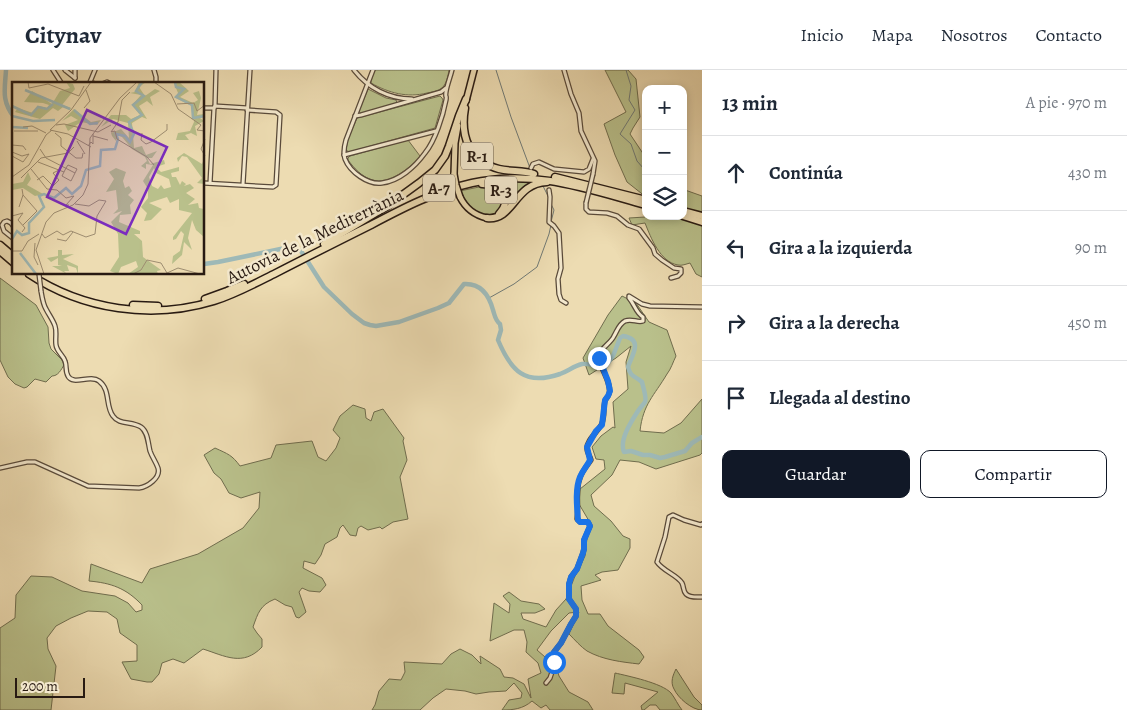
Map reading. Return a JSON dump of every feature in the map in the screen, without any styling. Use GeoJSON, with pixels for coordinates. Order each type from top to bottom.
{"type":"FeatureCollection","features":[{"type":"Feature","properties":{"kind":"highway","name":"R-1"},"geometry":{"type":"LineString","coordinates":[[466,99],[463,129],[467,142],[474,153],[496,168],[533,171]]}},
{"type":"Feature","properties":{"kind":"highway"},"geometry":{"type":"LineString","coordinates":[[352,230],[435,170],[446,156],[466,99]]}},
{"type":"Feature","properties":{"kind":"highway","name":"Autovia de la Mediterrània"},"geometry":{"type":"LineString","coordinates":[[40,275],[80,295],[120,304],[154,306],[205,301],[219,299],[252,285],[352,230],[419,196],[461,181],[533,171],[564,178],[642,202]]}},
{"type":"Feature","properties":{"kind":"highway","name":"Autovia de la Mediterrània"},"geometry":{"type":"LineString","coordinates":[[31,275],[74,297],[94,303],[140,310],[166,310],[205,301],[324,244],[333,237],[448,189],[463,185],[520,177],[568,184],[642,202]]}},
{"type":"Feature","properties":{"kind":"highway"},"geometry":{"type":"LineString","coordinates":[[487,218],[495,218],[505,213],[524,190],[534,184],[542,182],[568,184]]}},
{"type":"Feature","properties":{"kind":"highway","name":"R-3"},"geometry":{"type":"LineString","coordinates":[[463,185],[490,184],[501,190],[505,198],[505,205],[499,214],[487,218]]}},
{"type":"Feature","properties":{"kind":"highway"},"geometry":{"type":"LineString","coordinates":[[687,212],[702,216]]}},
{"type":"Feature","properties":{"kind":"highway"},"geometry":{"type":"LineString","coordinates":[[687,217],[702,222]]}},
{"type":"Feature","properties":{"kind":"highway"},"geometry":{"type":"LineString","coordinates":[[0,245],[12,255]]}},
{"type":"Feature","properties":{"kind":"highway"},"geometry":{"type":"LineString","coordinates":[[0,251],[12,261]]}},
{"type":"Feature","properties":{"kind":"main road"},"geometry":{"type":"LineString","coordinates":[[474,70],[455,143],[454,174],[456,185],[464,204],[480,217],[487,218]]}},
{"type":"Feature","properties":{"kind":"street"},"geometry":{"type":"LineString","coordinates":[[53,70],[61,82]]}},
{"type":"Feature","properties":{"kind":"street"},"geometry":{"type":"LineString","coordinates":[[65,70],[75,78],[75,70]]}},
{"type":"Feature","properties":{"kind":"street"},"geometry":{"type":"LineString","coordinates":[[210,183],[216,70]]}},
{"type":"Feature","properties":{"kind":"street"},"geometry":{"type":"LineString","coordinates":[[243,184],[250,70]]}},
{"type":"Feature","properties":{"kind":"street"},"geometry":{"type":"LineString","coordinates":[[354,70],[367,84],[380,92],[402,98],[416,99]]}},
{"type":"Feature","properties":{"kind":"street"},"geometry":{"type":"LineString","coordinates":[[372,70],[344,146],[344,155],[349,166],[359,176],[373,183],[386,182],[400,176],[426,152],[435,137],[452,70]]}},
{"type":"Feature","properties":{"kind":"street"},"geometry":{"type":"LineString","coordinates":[[564,70],[579,113],[582,131],[594,158],[595,166],[585,206],[589,212],[607,213],[617,216],[628,226],[639,229],[653,248],[655,254],[674,268],[681,269],[678,276],[672,278]]}},
{"type":"Feature","properties":{"kind":"street"},"geometry":{"type":"LineString","coordinates":[[355,116],[384,110],[441,92],[448,86]]}},
{"type":"Feature","properties":{"kind":"street"},"geometry":{"type":"LineString","coordinates":[[205,108],[276,112],[279,113],[280,117],[276,185],[272,187],[205,183]]}},
{"type":"Feature","properties":{"kind":"street"},"geometry":{"type":"LineString","coordinates":[[344,155],[437,130]]}},
{"type":"Feature","properties":{"kind":"street"},"geometry":{"type":"LineString","coordinates":[[533,171],[533,164],[539,162],[554,169],[584,172],[589,169],[594,158]]}},
{"type":"Feature","properties":{"kind":"street"},"geometry":{"type":"LineString","coordinates":[[549,190],[549,222],[556,228],[560,237],[561,268],[558,279],[559,296],[566,303]]}},
{"type":"Feature","properties":{"kind":"street"},"geometry":{"type":"LineString","coordinates":[[12,224],[7,221],[2,225],[4,231],[12,237]]}},
{"type":"Feature","properties":{"kind":"street"},"geometry":{"type":"LineString","coordinates":[[0,468],[25,462],[35,462],[85,485],[122,488],[145,487],[152,482],[158,471],[144,430],[137,425],[120,421],[113,417],[102,384],[95,379],[72,380],[68,377],[66,362],[56,348],[55,327],[44,305],[38,275]]}},
{"type":"Feature","properties":{"kind":"street"},"geometry":{"type":"LineString","coordinates":[[546,683],[554,666],[554,652],[577,614],[569,599],[569,584],[583,553],[584,540],[590,526],[588,522],[580,522],[577,519],[579,482],[583,470],[591,458],[587,447],[596,431],[602,425],[605,400],[609,394],[608,381],[599,358],[600,353],[612,340],[623,322],[630,320],[643,321],[643,317],[638,313],[629,296],[642,304],[650,306],[702,307]]}},
{"type":"Feature","properties":{"kind":"street"},"geometry":{"type":"LineString","coordinates":[[702,524],[684,520],[673,515],[669,516],[657,562],[660,567],[681,582],[686,594],[702,597]]}},
{"type":"Feature","properties":{"kind":"green space"},"geometry":{"type":"Polygon","coordinates":[[[374,70],[449,70],[446,82],[439,90],[405,95],[391,92],[371,83],[374,70]]]}},
{"type":"Feature","properties":{"kind":"green space"},"geometry":{"type":"Polygon","coordinates":[[[605,70],[628,70],[636,79],[640,117],[630,134],[642,152],[642,194],[627,182],[604,124],[626,112],[605,70]]]}},
{"type":"Feature","properties":{"kind":"green space"},"geometry":{"type":"Polygon","coordinates":[[[368,89],[386,98],[396,100],[397,103],[361,114],[359,111],[368,89]]]}},
{"type":"Feature","properties":{"kind":"green space"},"geometry":{"type":"Polygon","coordinates":[[[440,96],[443,100],[435,128],[349,152],[346,150],[348,139],[357,118],[440,96]]]}},
{"type":"Feature","properties":{"kind":"green space"},"geometry":{"type":"Polygon","coordinates":[[[408,140],[420,156],[411,166],[392,178],[378,181],[368,179],[358,172],[348,160],[350,156],[408,140]]]}},
{"type":"Feature","properties":{"kind":"green space"},"geometry":{"type":"Polygon","coordinates":[[[532,182],[523,188],[506,209],[504,190],[494,183],[532,182]]]}},
{"type":"Feature","properties":{"kind":"green space"},"geometry":{"type":"Polygon","coordinates":[[[479,187],[494,189],[502,197],[502,205],[496,213],[491,215],[480,214],[466,204],[460,191],[479,187]]]}},
{"type":"Feature","properties":{"kind":"green space"},"geometry":{"type":"Polygon","coordinates":[[[687,191],[702,196],[702,213],[687,209],[687,191]]]}},
{"type":"Feature","properties":{"kind":"green space"},"geometry":{"type":"Polygon","coordinates":[[[642,217],[642,220],[686,220],[702,225],[702,277],[696,274],[690,263],[679,265],[666,259],[657,248],[645,223],[632,225],[629,218],[642,217]]]}},
{"type":"Feature","properties":{"kind":"green space"},"geometry":{"type":"Polygon","coordinates":[[[0,278],[36,305],[48,327],[51,349],[62,360],[64,365],[58,374],[52,376],[46,382],[35,379],[24,388],[15,384],[8,377],[0,360],[0,278]]]}},
{"type":"Feature","properties":{"kind":"green space"},"geometry":{"type":"Polygon","coordinates":[[[622,296],[636,303],[649,322],[667,330],[676,356],[670,370],[646,407],[640,431],[664,433],[681,423],[702,399],[702,453],[700,455],[656,469],[639,462],[620,460],[612,475],[591,495],[594,506],[611,521],[623,536],[630,539],[630,548],[618,570],[595,575],[601,580],[581,586],[582,600],[588,614],[600,614],[608,626],[639,650],[644,657],[639,664],[606,659],[587,651],[569,634],[579,612],[569,613],[551,631],[537,650],[545,657],[554,659],[559,676],[569,692],[588,702],[593,710],[550,710],[546,705],[541,708],[532,701],[525,706],[502,710],[509,700],[521,698],[522,693],[514,683],[506,691],[476,694],[446,689],[420,710],[372,710],[379,691],[389,679],[401,680],[405,672],[404,662],[442,664],[451,654],[460,649],[472,655],[481,664],[480,656],[500,669],[504,677],[513,678],[524,684],[531,698],[528,679],[541,673],[538,663],[526,652],[527,642],[524,630],[514,630],[490,641],[494,603],[509,613],[510,604],[503,596],[509,592],[521,601],[539,604],[545,609],[535,613],[521,613],[523,619],[546,627],[556,610],[566,599],[585,556],[587,538],[592,526],[579,504],[580,489],[605,469],[604,460],[596,459],[592,447],[601,436],[613,427],[615,428],[613,402],[628,389],[626,362],[631,346],[589,375],[583,358],[608,315],[622,296]]]}},
{"type":"Feature","properties":{"kind":"green space"},"geometry":{"type":"Polygon","coordinates":[[[353,405],[365,409],[366,418],[371,421],[374,412],[383,409],[404,438],[407,460],[400,477],[408,519],[393,522],[382,529],[380,527],[368,530],[361,526],[358,528],[356,536],[350,535],[343,525],[337,537],[325,544],[315,564],[304,561],[303,568],[322,578],[326,585],[320,592],[302,588],[299,592],[306,612],[299,618],[296,617],[292,607],[275,599],[270,601],[258,614],[253,627],[262,639],[262,647],[255,653],[248,657],[234,658],[203,649],[184,663],[173,659],[162,663],[159,674],[152,682],[147,682],[131,679],[122,662],[137,661],[137,645],[120,633],[117,619],[107,612],[88,611],[56,626],[47,638],[48,649],[56,666],[51,710],[0,710],[0,628],[15,618],[16,595],[31,576],[52,577],[82,591],[115,596],[128,603],[136,612],[142,610],[142,605],[124,590],[104,583],[89,581],[91,564],[142,583],[150,569],[198,554],[243,528],[259,508],[260,492],[241,498],[229,493],[221,479],[214,473],[204,455],[215,448],[235,459],[240,466],[271,458],[276,445],[312,441],[318,457],[326,461],[336,448],[340,438],[333,430],[340,416],[353,405]]]}},
{"type":"Feature","properties":{"kind":"green space"},"geometry":{"type":"Polygon","coordinates":[[[676,669],[694,697],[702,705],[702,710],[690,706],[676,692],[672,681],[676,669]]]}},
{"type":"Feature","properties":{"kind":"green space"},"geometry":{"type":"Polygon","coordinates":[[[615,673],[644,680],[667,689],[682,710],[660,710],[656,705],[650,705],[642,710],[641,706],[658,692],[625,683],[624,694],[612,693],[615,673]]]}},
{"type":"Feature","properties":{"kind":"waterway"},"geometry":{"type":"LineString","coordinates":[[6,70],[5,100],[12,114]]}},
{"type":"Feature","properties":{"kind":"waterway"},"geometry":{"type":"LineString","coordinates":[[496,70],[530,168]]}},
{"type":"Feature","properties":{"kind":"waterway"},"geometry":{"type":"LineString","coordinates":[[626,70],[631,86],[629,100],[635,110],[620,134],[631,144],[637,161],[642,167]]}},
{"type":"Feature","properties":{"kind":"waterway"},"geometry":{"type":"LineString","coordinates":[[543,186],[549,198]]}},
{"type":"Feature","properties":{"kind":"waterway"},"geometry":{"type":"LineString","coordinates":[[551,204],[554,210],[551,222]]}},
{"type":"Feature","properties":{"kind":"waterway"},"geometry":{"type":"LineString","coordinates":[[489,298],[514,284],[537,267],[551,225]]}},
{"type":"Feature","properties":{"kind":"waterway"},"geometry":{"type":"LineString","coordinates":[[205,264],[290,247],[301,251],[324,287],[352,314],[364,323],[376,326],[399,322],[438,308],[449,303],[464,284],[470,284],[480,288],[487,295],[495,318],[500,324],[501,330],[498,340],[503,351],[514,368],[528,377],[548,377],[582,364],[605,367],[613,356],[620,338],[623,336],[629,338],[633,340],[635,348],[628,367],[632,375],[642,382],[645,402],[626,431],[623,442],[624,452],[631,451],[660,458],[685,451],[692,443],[702,437]]}},
{"type":"Feature","properties":{"kind":"route"},"geometry":{"type":"LineString","coordinates":[[554,662],[554,652],[577,614],[569,599],[569,584],[583,553],[584,540],[590,526],[588,522],[580,522],[577,518],[579,479],[591,458],[587,447],[596,431],[602,425],[605,400],[610,391],[599,358]]}}]}
